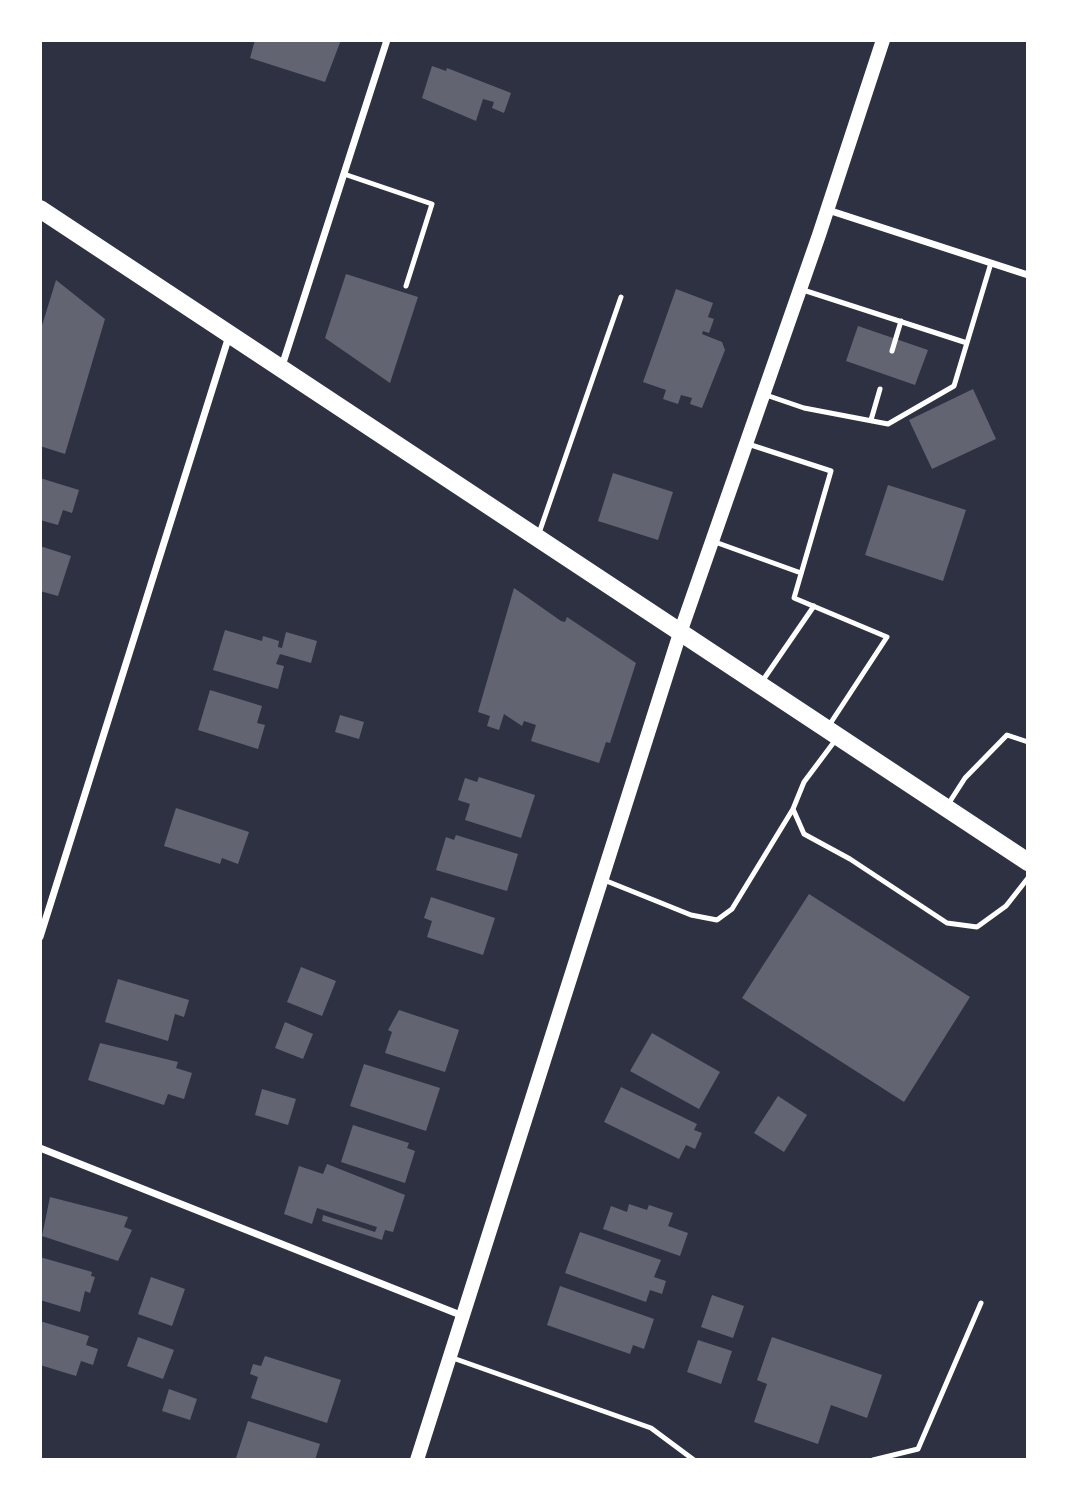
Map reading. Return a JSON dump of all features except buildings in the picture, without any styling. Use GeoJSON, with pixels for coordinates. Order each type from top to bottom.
{"type":"FeatureCollection","features":[{"type":"Feature","properties":{"kind":"main road"},"geometry":{"type":"LineString","coordinates":[[417,1460],[680,633],[828,210],[883,40]]}},
{"type":"Feature","properties":{"kind":"main road"},"geometry":{"type":"LineString","coordinates":[[40,209],[1028,862]]}},
{"type":"Feature","properties":{"kind":"street"},"geometry":{"type":"LineString","coordinates":[[280,370],[387,40]]}},
{"type":"Feature","properties":{"kind":"street"},"geometry":{"type":"LineString","coordinates":[[828,210],[1028,275]]}},
{"type":"Feature","properties":{"kind":"street"},"geometry":{"type":"LineString","coordinates":[[40,937],[229,336]]}},
{"type":"Feature","properties":{"kind":"street"},"geometry":{"type":"LineString","coordinates":[[40,1148],[463,1316]]}},
{"type":"Feature","properties":{"kind":"lane"},"geometry":{"type":"LineString","coordinates":[[344,174],[432,204],[406,286]]}},
{"type":"Feature","properties":{"kind":"lane"},"geometry":{"type":"LineString","coordinates":[[763,394],[804,408],[888,424],[954,386],[991,263]]}},
{"type":"Feature","properties":{"kind":"lane"},"geometry":{"type":"LineString","coordinates":[[800,288],[967,343]]}},
{"type":"Feature","properties":{"kind":"lane"},"geometry":{"type":"LineString","coordinates":[[537,539],[621,297]]}},
{"type":"Feature","properties":{"kind":"lane"},"geometry":{"type":"LineString","coordinates":[[892,351],[901,321]]}},
{"type":"Feature","properties":{"kind":"lane"},"geometry":{"type":"LineString","coordinates":[[871,420],[880,389]]}},
{"type":"Feature","properties":{"kind":"lane"},"geometry":{"type":"LineString","coordinates":[[601,879],[691,915],[717,920],[732,909],[793,809],[804,782],[887,637],[794,598],[831,471],[746,444]]}},
{"type":"Feature","properties":{"kind":"lane"},"geometry":{"type":"LineString","coordinates":[[712,541],[801,573]]}},
{"type":"Feature","properties":{"kind":"lane"},"geometry":{"type":"LineString","coordinates":[[760,685],[814,606]]}},
{"type":"Feature","properties":{"kind":"lane"},"geometry":{"type":"LineString","coordinates":[[946,808],[965,778],[990,749],[1007,735],[1028,742]]}},
{"type":"Feature","properties":{"kind":"lane"},"geometry":{"type":"LineString","coordinates":[[793,809],[804,834],[850,859],[947,923],[977,927],[1006,906],[1028,878]]}},
{"type":"Feature","properties":{"kind":"lane"},"geometry":{"type":"LineString","coordinates":[[873,1460],[918,1449],[981,1303]]}},
{"type":"Feature","properties":{"kind":"lane"},"geometry":{"type":"LineString","coordinates":[[450,1357],[650,1428],[694,1460]]}}]}
